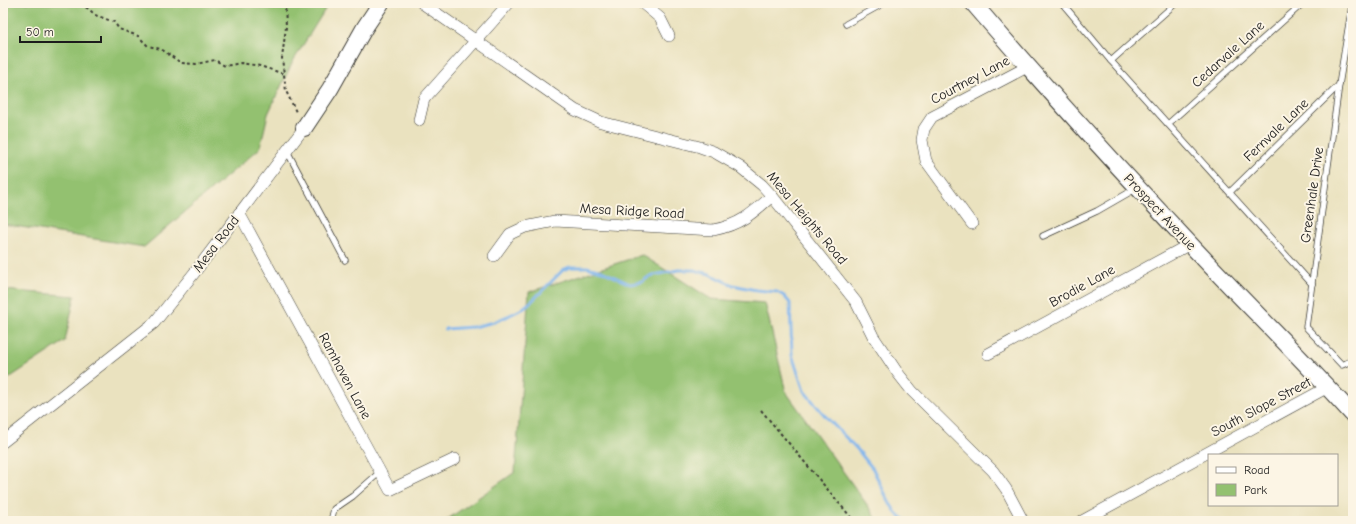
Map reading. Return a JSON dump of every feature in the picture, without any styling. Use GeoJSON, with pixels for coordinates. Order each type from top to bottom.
{"type":"FeatureCollection","features":[{"type":"Feature","properties":{"kind":"street","name":"Mesa Road"},"geometry":{"type":"LineString","coordinates":[[3,442],[154,323],[195,272],[304,128],[330,89],[365,27],[381,3]]}},
{"type":"Feature","properties":{"kind":"street","name":"Mesa Heights Road"},"geometry":{"type":"LineString","coordinates":[[422,3],[575,110],[601,122],[700,147],[714,152],[740,167],[752,176],[772,196],[856,302],[873,336],[897,372],[912,391],[993,471],[1010,497],[1023,521]]}},
{"type":"Feature","properties":{"kind":"street"},"geometry":{"type":"LineString","coordinates":[[419,120],[424,99],[475,40],[510,3]]}},
{"type":"Feature","properties":{"kind":"street"},"geometry":{"type":"LineString","coordinates":[[642,3],[660,18],[669,36]]}},
{"type":"Feature","properties":{"kind":"street","name":"Prospect Avenue"},"geometry":{"type":"LineString","coordinates":[[973,3],[1027,67],[1190,244],[1328,387],[1353,415]]}},
{"type":"Feature","properties":{"kind":"street","name":"Courtney Lane"},"geometry":{"type":"LineString","coordinates":[[972,224],[926,161],[922,140],[924,129],[932,117],[1027,67]]}},
{"type":"Feature","properties":{"kind":"street","name":"Mesa Ridge Road"},"geometry":{"type":"LineString","coordinates":[[494,256],[510,234],[536,224],[555,221],[713,230],[733,225],[743,220],[772,196]]}},
{"type":"Feature","properties":{"kind":"street","name":"Ramhaven Lane"},"geometry":{"type":"LineString","coordinates":[[239,213],[390,490],[455,459]]}},
{"type":"Feature","properties":{"kind":"street","name":"Brodie Lane"},"geometry":{"type":"LineString","coordinates":[[988,354],[1190,244]]}},
{"type":"Feature","properties":{"kind":"street","name":"South Slope Street"},"geometry":{"type":"LineString","coordinates":[[1082,521],[1328,387]]}},
{"type":"Feature","properties":{"kind":"lane"},"geometry":{"type":"LineString","coordinates":[[846,24],[884,3]]}},
{"type":"Feature","properties":{"kind":"lane"},"geometry":{"type":"LineString","coordinates":[[1062,3],[1111,61],[1312,284]]}},
{"type":"Feature","properties":{"kind":"lane"},"geometry":{"type":"LineString","coordinates":[[1111,61],[1176,3]]}},
{"type":"Feature","properties":{"kind":"lane","name":"Cedarvale Lane"},"geometry":{"type":"LineString","coordinates":[[1168,124],[1304,3]]}},
{"type":"Feature","properties":{"kind":"lane","name":"Greenhale Drive"},"geometry":{"type":"LineString","coordinates":[[1351,3],[1352,5],[1339,85],[1306,327],[1342,365],[1353,360]]}},
{"type":"Feature","properties":{"kind":"lane","name":"Fernvale Lane"},"geometry":{"type":"LineString","coordinates":[[1230,192],[1339,85]]}},
{"type":"Feature","properties":{"kind":"lane"},"geometry":{"type":"LineString","coordinates":[[287,151],[345,260]]}},
{"type":"Feature","properties":{"kind":"lane"},"geometry":{"type":"LineString","coordinates":[[1043,236],[1097,211],[1138,187]]}},
{"type":"Feature","properties":{"kind":"lane"},"geometry":{"type":"LineString","coordinates":[[331,521],[334,509],[353,496],[380,472]]}},
{"type":"Feature","properties":{"kind":"path"},"geometry":{"type":"LineString","coordinates":[[83,3],[83,6],[89,9],[94,15],[114,22],[119,29],[138,36],[148,46],[161,49],[181,63],[196,64],[215,60],[225,66],[241,63],[260,66],[284,74]]}},
{"type":"Feature","properties":{"kind":"path"},"geometry":{"type":"LineString","coordinates":[[286,3],[286,26],[282,58],[286,91],[304,128]]}},
{"type":"Feature","properties":{"kind":"path"},"geometry":{"type":"LineString","coordinates":[[761,410],[854,521]]}},
{"type":"Feature","properties":{"kind":"green space"},"geometry":{"type":"Polygon","coordinates":[[[3,3],[329,3],[292,63],[268,114],[260,148],[144,247],[3,224],[3,3]]]}},
{"type":"Feature","properties":{"kind":"green space"},"geometry":{"type":"Polygon","coordinates":[[[642,255],[711,299],[765,303],[786,392],[868,506],[877,521],[445,521],[515,472],[529,292],[642,255]]]}},
{"type":"Feature","properties":{"kind":"green space"},"geometry":{"type":"Polygon","coordinates":[[[3,290],[75,296],[65,341],[3,382],[3,290]]]}},
{"type":"Feature","properties":{"kind":"waterway"},"geometry":{"type":"LineString","coordinates":[[445,329],[473,327],[494,322],[508,316],[522,309],[563,270],[570,267],[587,267],[602,271],[630,284],[642,282],[650,276],[678,270],[694,270],[710,274],[733,285],[756,290],[777,292],[784,296],[790,303],[792,355],[804,391],[827,418],[857,449],[873,469],[896,513],[906,521]]}}]}
